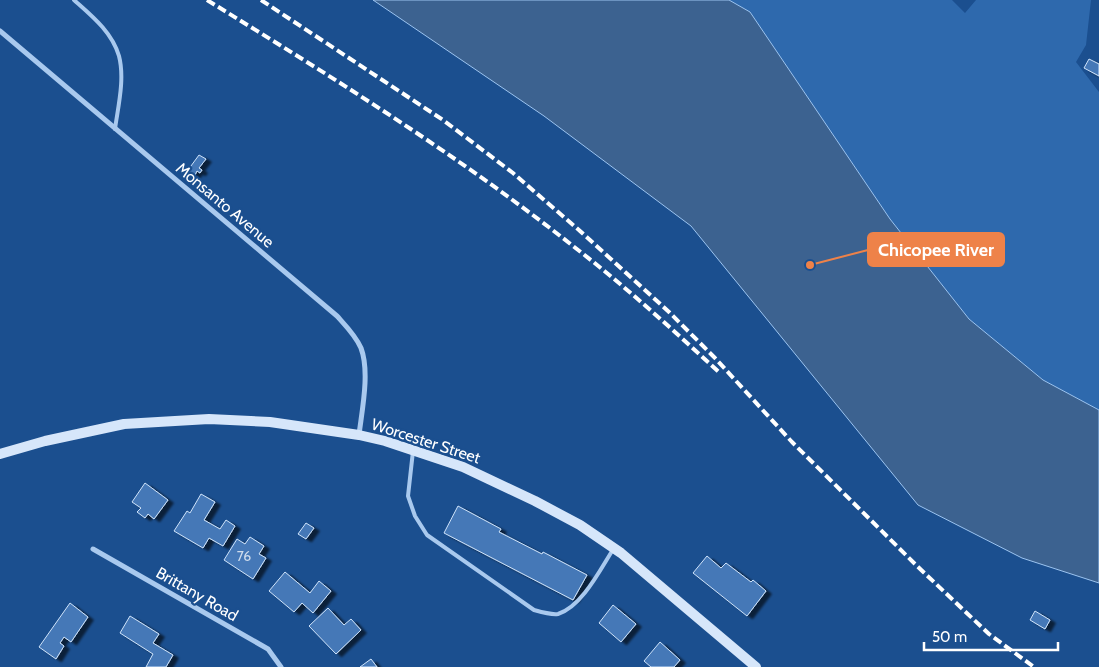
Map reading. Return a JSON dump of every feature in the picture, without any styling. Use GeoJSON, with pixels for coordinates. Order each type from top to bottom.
{"type":"FeatureCollection","features":[{"type":"Feature","properties":{"kind":"main road","name":"Worcester Street"},"geometry":{"type":"LineString","coordinates":[[0,454],[77,433],[147,422],[239,420],[286,424],[385,440],[463,467],[565,516],[614,548],[756,667]]}},
{"type":"Feature","properties":{"kind":"street","name":"Monsanto Avenue"},"geometry":{"type":"LineString","coordinates":[[0,31],[337,316],[355,337],[361,349],[364,372],[364,398],[359,435]]}},
{"type":"Feature","properties":{"kind":"street","name":"Brittany Road"},"geometry":{"type":"LineString","coordinates":[[94,549],[268,649],[281,667]]}},
{"type":"Feature","properties":{"kind":"lane"},"geometry":{"type":"LineString","coordinates":[[74,0],[95,18],[109,36],[119,57],[121,77],[115,129]]}},
{"type":"Feature","properties":{"kind":"lane"},"geometry":{"type":"LineString","coordinates":[[413,449],[408,496],[415,516],[427,535],[534,610],[555,614],[571,608],[614,548]]}},
{"type":"Feature","properties":{"kind":"shaded area"},"geometry":{"type":"Polygon","coordinates":[[[373,0],[729,0],[750,12],[890,219],[969,319],[1043,380],[1099,410],[1099,583],[1022,558],[918,505],[691,226],[544,116],[373,0]]]}},
{"type":"Feature","properties":{"kind":"shaded area"},"geometry":{"type":"Polygon","coordinates":[[[729,0],[952,0],[965,13],[976,0],[1091,0],[1086,45],[1076,62],[1099,92],[1099,410],[1043,380],[969,319],[890,219],[750,12],[729,0]]]}},
{"type":"Feature","properties":{"kind":"building"},"geometry":{"type":"Polygon","coordinates":[[[1089,59],[1099,64],[1099,76],[1084,68],[1089,59]]]}},
{"type":"Feature","properties":{"kind":"building"},"geometry":{"type":"Polygon","coordinates":[[[199,155],[206,159],[199,168],[202,170],[200,173],[197,171],[195,175],[188,170],[199,155]]]}},
{"type":"Feature","properties":{"kind":"building"},"geometry":{"type":"Polygon","coordinates":[[[145,483],[168,500],[154,519],[148,514],[145,518],[137,512],[141,508],[132,502],[145,483]]]}},
{"type":"Feature","properties":{"kind":"building"},"geometry":{"type":"Polygon","coordinates":[[[201,494],[215,502],[204,520],[220,529],[226,520],[235,526],[223,546],[209,538],[203,548],[174,531],[187,511],[190,513],[201,494]]]}},
{"type":"Feature","properties":{"kind":"building"},"geometry":{"type":"Polygon","coordinates":[[[458,506],[501,529],[499,532],[587,575],[573,600],[444,533],[458,506]]]}},
{"type":"Feature","properties":{"kind":"building"},"geometry":{"type":"Polygon","coordinates":[[[306,523],[314,528],[306,539],[298,534],[306,523]]]}},
{"type":"Feature","properties":{"kind":"building"},"geometry":{"type":"Polygon","coordinates":[[[250,537],[264,546],[259,554],[266,558],[253,579],[224,560],[237,539],[245,544],[250,537]]]}},
{"type":"Feature","properties":{"kind":"building"},"geometry":{"type":"Polygon","coordinates":[[[707,556],[721,568],[726,563],[751,582],[753,580],[766,591],[747,616],[693,573],[707,556]]]}},
{"type":"Feature","properties":{"kind":"building"},"geometry":{"type":"Polygon","coordinates":[[[285,572],[310,593],[319,581],[331,591],[313,613],[302,603],[294,612],[269,591],[285,572]]]}},
{"type":"Feature","properties":{"kind":"building"},"geometry":{"type":"Polygon","coordinates":[[[70,603],[88,617],[71,642],[64,637],[60,643],[64,646],[56,659],[39,647],[70,603]]]}},
{"type":"Feature","properties":{"kind":"building"},"geometry":{"type":"Polygon","coordinates":[[[613,605],[636,624],[621,642],[599,623],[613,605]]]}},
{"type":"Feature","properties":{"kind":"building"},"geometry":{"type":"Polygon","coordinates":[[[328,608],[344,625],[351,619],[361,630],[336,654],[309,626],[328,608]]]}},
{"type":"Feature","properties":{"kind":"building"},"geometry":{"type":"Polygon","coordinates":[[[1035,611],[1050,620],[1045,629],[1030,620],[1035,611]]]}},
{"type":"Feature","properties":{"kind":"building"},"geometry":{"type":"Polygon","coordinates":[[[130,616],[159,634],[153,643],[173,655],[166,667],[146,667],[153,654],[120,633],[130,616]]]}},
{"type":"Feature","properties":{"kind":"building"},"geometry":{"type":"Polygon","coordinates":[[[660,642],[680,660],[674,667],[651,667],[644,661],[660,642]]]}},
{"type":"Feature","properties":{"kind":"building"},"geometry":{"type":"Polygon","coordinates":[[[371,659],[377,667],[360,667],[371,659]]]}},
{"type":"Feature","properties":{"kind":"railway"},"geometry":{"type":"LineString","coordinates":[[207,0],[440,148],[529,212],[611,277],[721,374]]}},
{"type":"Feature","properties":{"kind":"railway"},"geometry":{"type":"LineString","coordinates":[[261,0],[443,120],[513,173],[669,312],[715,358],[792,442],[917,566],[989,634],[1034,667]]}},
{"type":"Feature","properties":{"kind":"place","name":"Chicopee River"},"geometry":{"type":"Point","coordinates":[810,265]}}]}
